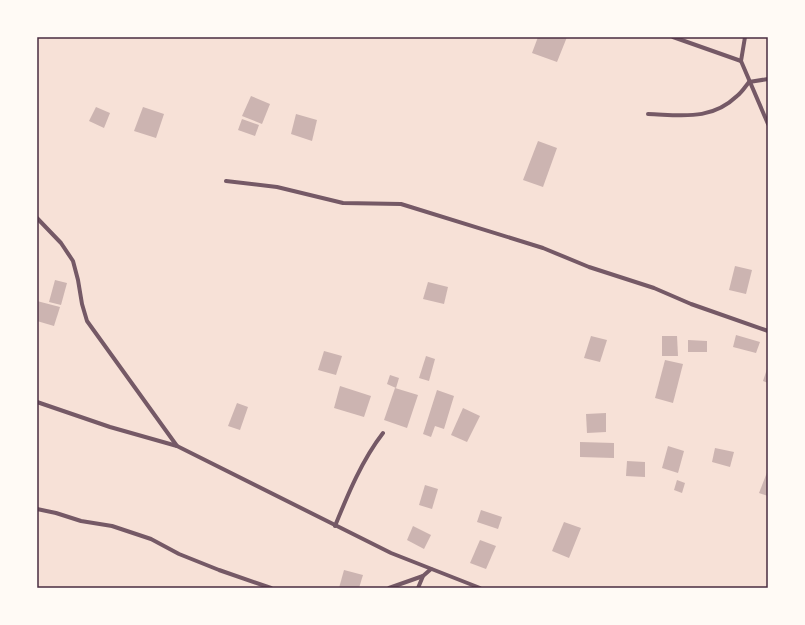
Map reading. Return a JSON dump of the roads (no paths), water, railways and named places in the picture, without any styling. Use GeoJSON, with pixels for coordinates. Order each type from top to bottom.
{"type":"FeatureCollection","features":[{"type":"Feature","properties":{"kind":"street"},"geometry":{"type":"LineString","coordinates":[[674,37],[741,61]]}},
{"type":"Feature","properties":{"kind":"street"},"geometry":{"type":"LineString","coordinates":[[745,37],[741,61],[768,124]]}},
{"type":"Feature","properties":{"kind":"street"},"geometry":{"type":"LineString","coordinates":[[648,114],[700,115],[722,108],[738,96],[749,82],[768,79]]}},
{"type":"Feature","properties":{"kind":"street"},"geometry":{"type":"LineString","coordinates":[[226,181],[277,187],[343,204],[400,204],[543,248],[589,267],[654,288],[691,304],[768,331]]}},
{"type":"Feature","properties":{"kind":"street"},"geometry":{"type":"LineString","coordinates":[[37,218],[61,243],[73,261],[87,320],[177,446]]}},
{"type":"Feature","properties":{"kind":"street"},"geometry":{"type":"LineString","coordinates":[[37,402],[110,427],[177,446],[391,554],[480,588]]}},
{"type":"Feature","properties":{"kind":"street"},"geometry":{"type":"LineString","coordinates":[[335,526],[350,490],[372,447],[383,433]]}},
{"type":"Feature","properties":{"kind":"street"},"geometry":{"type":"LineString","coordinates":[[37,509],[81,521],[112,526],[151,539],[179,554],[271,588]]}},
{"type":"Feature","properties":{"kind":"street"},"geometry":{"type":"LineString","coordinates":[[389,588],[423,576],[431,569]]}},
{"type":"Feature","properties":{"kind":"street"},"geometry":{"type":"LineString","coordinates":[[418,588],[423,576]]}}]}
